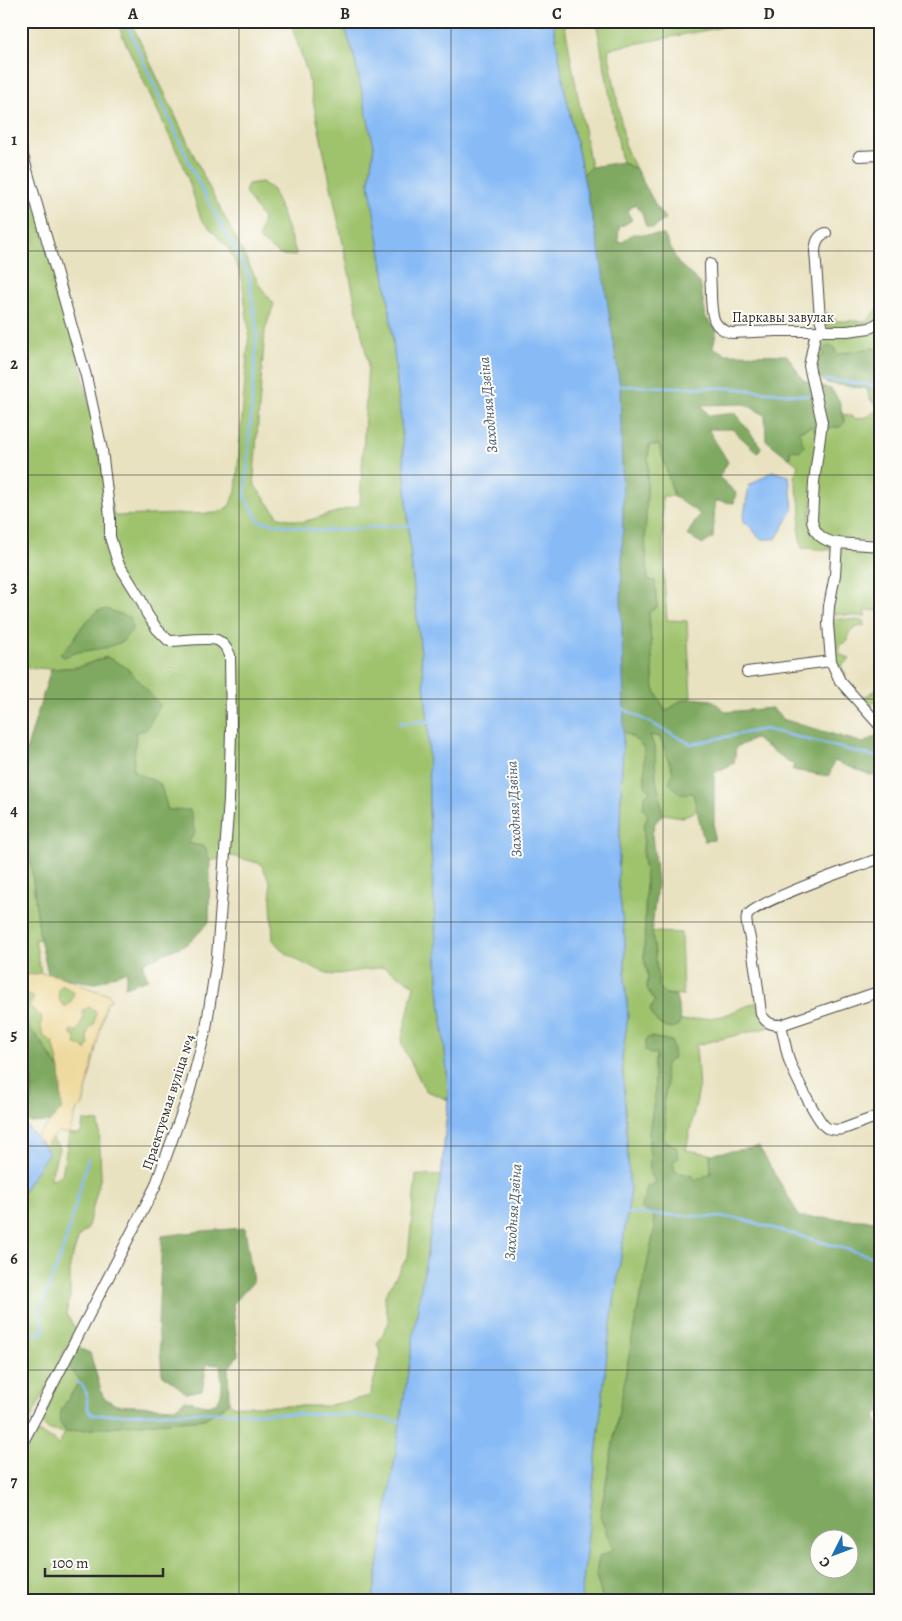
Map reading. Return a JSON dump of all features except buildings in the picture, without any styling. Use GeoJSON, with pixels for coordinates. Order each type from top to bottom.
{"type":"FeatureCollection","features":[{"type":"Feature","properties":{"kind":"street","name":"Праектуемая вуліца №4"},"geometry":{"type":"LineString","coordinates":[[21,149],[88,385],[102,450],[110,517],[110,537],[118,563],[137,592],[147,614],[157,629],[169,641],[210,639],[218,640],[226,646],[230,655],[231,731],[229,800],[217,958],[206,1029],[189,1092],[155,1187],[21,1446]]}},
{"type":"Feature","properties":{"kind":"street"},"geometry":{"type":"LineString","coordinates":[[859,156],[881,155]]}},
{"type":"Feature","properties":{"kind":"street"},"geometry":{"type":"LineString","coordinates":[[826,233],[818,238],[816,242],[816,282],[820,331],[809,366],[822,422],[814,482],[813,526],[820,537],[827,541],[881,546]]}},
{"type":"Feature","properties":{"kind":"street","name":"Паркавы завулак"},"geometry":{"type":"LineString","coordinates":[[710,264],[712,315],[719,327],[732,333],[862,330],[870,328],[881,321]]}},
{"type":"Feature","properties":{"kind":"street"},"geometry":{"type":"LineString","coordinates":[[837,543],[835,575],[829,606],[828,624],[831,661],[840,681],[881,727]]}},
{"type":"Feature","properties":{"kind":"street"},"geometry":{"type":"LineString","coordinates":[[747,672],[831,661]]}},
{"type":"Feature","properties":{"kind":"street"},"geometry":{"type":"LineString","coordinates":[[881,858],[817,881],[758,907],[747,916],[761,1014],[767,1023],[781,1025],[881,991]]}},
{"type":"Feature","properties":{"kind":"street"},"geometry":{"type":"LineString","coordinates":[[781,1025],[790,1063],[809,1103],[823,1125],[828,1128],[843,1129],[881,1115]]}},
{"type":"Feature","properties":{"kind":"green space"},"geometry":{"type":"Polygon","coordinates":[[[117,21],[131,22],[206,181],[260,286],[274,304],[265,330],[254,475],[255,486],[279,517],[303,522],[360,505],[368,363],[307,72],[290,21],[343,21],[353,52],[374,146],[369,182],[389,303],[401,421],[411,560],[428,721],[431,848],[438,978],[448,1100],[425,1090],[401,1043],[414,985],[384,967],[332,975],[306,965],[284,952],[273,940],[270,882],[261,864],[233,856],[210,861],[205,847],[188,843],[168,810],[160,784],[133,771],[136,732],[106,657],[78,667],[51,669],[21,667],[21,133],[65,296],[114,516],[218,513],[229,506],[236,492],[249,331],[241,274],[228,248],[201,219],[185,169],[117,21]]]}},
{"type":"Feature","properties":{"kind":"green space"},"geometry":{"type":"Polygon","coordinates":[[[553,21],[564,21],[591,167],[583,174],[565,91],[553,21]]]}},
{"type":"Feature","properties":{"kind":"green space"},"geometry":{"type":"Polygon","coordinates":[[[596,21],[754,21],[608,49],[626,149],[636,169],[622,162],[596,21]]]}},
{"type":"Feature","properties":{"kind":"green space"},"geometry":{"type":"Polygon","coordinates":[[[622,162],[636,169],[659,211],[666,219],[653,228],[646,226],[642,213],[635,204],[627,211],[632,220],[619,228],[618,242],[623,242],[632,234],[664,235],[678,263],[700,283],[706,318],[717,329],[713,347],[726,354],[787,355],[803,380],[831,389],[839,400],[845,422],[840,427],[821,431],[815,431],[811,426],[799,431],[804,447],[800,451],[790,450],[790,459],[766,440],[765,415],[745,404],[701,405],[709,416],[735,413],[761,447],[758,453],[732,429],[708,429],[728,462],[719,477],[736,493],[734,503],[715,501],[713,538],[703,544],[687,535],[700,514],[674,496],[659,445],[649,445],[645,539],[648,580],[655,581],[657,607],[649,612],[654,689],[666,712],[680,701],[691,698],[712,700],[726,712],[772,708],[782,719],[863,743],[876,736],[881,743],[881,773],[873,776],[834,761],[829,776],[792,770],[794,765],[755,739],[736,747],[734,763],[714,773],[714,840],[704,841],[693,793],[680,794],[669,783],[673,772],[660,737],[650,735],[655,749],[656,779],[663,814],[655,823],[652,834],[657,883],[652,929],[659,987],[665,994],[676,996],[681,1021],[677,1026],[671,1028],[666,1028],[659,1024],[653,1016],[650,1009],[655,1002],[647,988],[648,976],[644,958],[646,881],[643,857],[644,826],[648,815],[643,809],[644,798],[650,791],[645,786],[644,748],[623,731],[621,599],[623,514],[620,386],[600,254],[583,174],[591,167],[622,162]]]}},
{"type":"Feature","properties":{"kind":"green space"},"geometry":{"type":"Polygon","coordinates":[[[262,182],[273,190],[296,252],[295,256],[280,255],[259,239],[263,219],[245,192],[248,184],[262,182]]]}},
{"type":"Feature","properties":{"kind":"green space"},"geometry":{"type":"Polygon","coordinates":[[[881,306],[881,319],[869,326],[830,328],[826,325],[823,310],[837,321],[866,321],[881,306]]]}},
{"type":"Feature","properties":{"kind":"green space"},"geometry":{"type":"Polygon","coordinates":[[[881,324],[881,351],[873,348],[815,358],[820,334],[881,324]]]}},
{"type":"Feature","properties":{"kind":"green space"},"geometry":{"type":"Polygon","coordinates":[[[832,346],[837,354],[873,348],[881,351],[881,412],[869,398],[867,389],[827,383],[815,375],[813,361],[815,358],[824,356],[822,351],[826,347],[832,346]]]}},
{"type":"Feature","properties":{"kind":"green space"},"geometry":{"type":"Polygon","coordinates":[[[877,409],[881,412],[881,543],[822,536],[814,520],[824,429],[845,422],[842,414],[856,419],[869,416],[877,409]]]}},
{"type":"Feature","properties":{"kind":"green space"},"geometry":{"type":"Polygon","coordinates":[[[812,426],[820,432],[810,520],[833,546],[833,550],[802,548],[799,533],[801,509],[794,477],[798,465],[790,459],[790,450],[799,431],[812,426]]]}},
{"type":"Feature","properties":{"kind":"green space"},"geometry":{"type":"Polygon","coordinates":[[[649,445],[659,445],[674,496],[662,496],[667,620],[687,621],[691,698],[680,701],[666,712],[654,689],[649,611],[657,607],[655,581],[648,581],[645,539],[649,445]]]}},
{"type":"Feature","properties":{"kind":"green space"},"geometry":{"type":"Polygon","coordinates":[[[841,547],[881,548],[881,611],[865,610],[865,617],[834,614],[832,612],[841,547]]]}},
{"type":"Feature","properties":{"kind":"green space"},"geometry":{"type":"Polygon","coordinates":[[[107,609],[131,618],[132,630],[122,642],[105,648],[78,652],[64,657],[60,654],[74,639],[82,626],[97,611],[107,609]]]}},
{"type":"Feature","properties":{"kind":"green space"},"geometry":{"type":"Polygon","coordinates":[[[833,618],[864,621],[864,626],[857,627],[849,632],[848,641],[839,645],[840,654],[850,659],[841,666],[846,675],[842,680],[836,670],[833,618]]]}},
{"type":"Feature","properties":{"kind":"green space"},"geometry":{"type":"Polygon","coordinates":[[[107,657],[126,667],[160,705],[146,730],[136,732],[133,771],[160,784],[168,810],[190,810],[195,833],[188,843],[205,847],[210,861],[209,922],[189,943],[142,963],[148,979],[125,987],[127,971],[95,983],[48,973],[40,939],[26,823],[26,751],[51,669],[79,667],[107,657]]]}},
{"type":"Feature","properties":{"kind":"green space"},"geometry":{"type":"Polygon","coordinates":[[[881,684],[881,698],[872,703],[871,712],[860,699],[877,690],[881,684]]]}},
{"type":"Feature","properties":{"kind":"green space"},"geometry":{"type":"Polygon","coordinates":[[[623,731],[644,748],[645,785],[651,791],[648,815],[644,826],[643,857],[646,881],[644,958],[648,976],[647,988],[655,1002],[654,1018],[660,1025],[669,1028],[675,1027],[681,1021],[723,1016],[756,1002],[770,1027],[696,1045],[699,1089],[686,1150],[710,1154],[711,1173],[697,1180],[690,1175],[675,1172],[673,1161],[662,1138],[666,1126],[663,1103],[667,1085],[664,1071],[667,1062],[657,1054],[654,1063],[655,1094],[649,1133],[650,1175],[656,1182],[653,1213],[655,1227],[636,1317],[600,1516],[614,1551],[599,1558],[596,1575],[603,1600],[581,1600],[608,1344],[630,1195],[622,1058],[628,1016],[625,940],[618,882],[623,731]]]}},
{"type":"Feature","properties":{"kind":"green space"},"geometry":{"type":"Polygon","coordinates":[[[649,735],[660,737],[673,772],[693,793],[698,810],[682,817],[663,814],[656,779],[655,749],[649,735]]]}},
{"type":"Feature","properties":{"kind":"green space"},"geometry":{"type":"Polygon","coordinates":[[[26,751],[26,823],[40,939],[35,940],[41,973],[21,976],[21,753],[26,751]]]}},
{"type":"Feature","properties":{"kind":"green space"},"geometry":{"type":"Polygon","coordinates":[[[652,932],[681,933],[683,995],[665,994],[659,987],[652,932]]]}},
{"type":"Feature","properties":{"kind":"green space"},"geometry":{"type":"Polygon","coordinates":[[[62,985],[74,992],[72,1000],[66,1007],[60,1002],[58,990],[62,985]]]}},
{"type":"Feature","properties":{"kind":"green space"},"geometry":{"type":"Polygon","coordinates":[[[21,990],[34,998],[53,1042],[60,1070],[38,1038],[21,1019],[21,990]]]}},
{"type":"Feature","properties":{"kind":"green space"},"geometry":{"type":"Polygon","coordinates":[[[89,1007],[96,1012],[94,1024],[88,1031],[89,1044],[86,1051],[75,1043],[70,1031],[73,1029],[77,1031],[83,1010],[89,1007]]]}},
{"type":"Feature","properties":{"kind":"green space"},"geometry":{"type":"Polygon","coordinates":[[[21,1019],[38,1038],[60,1070],[62,1109],[50,1122],[30,1123],[24,1114],[32,1101],[32,1075],[21,1070],[21,1019]]]}},
{"type":"Feature","properties":{"kind":"green space"},"geometry":{"type":"Polygon","coordinates":[[[651,1037],[672,1041],[674,1058],[667,1062],[664,1071],[667,1085],[663,1103],[666,1126],[662,1138],[676,1147],[679,1158],[673,1161],[675,1172],[690,1175],[697,1180],[711,1173],[710,1154],[759,1147],[800,1217],[881,1221],[881,1412],[875,1416],[881,1430],[881,1600],[603,1600],[596,1575],[599,1557],[613,1550],[600,1516],[636,1317],[655,1227],[653,1213],[646,1212],[641,1208],[647,1187],[656,1182],[650,1175],[649,1133],[655,1094],[654,1063],[657,1054],[649,1054],[645,1050],[646,1039],[651,1037]]]}},
{"type":"Feature","properties":{"kind":"green space"},"geometry":{"type":"Polygon","coordinates":[[[21,1070],[32,1075],[32,1101],[24,1114],[21,1113],[21,1070]]]}},
{"type":"Feature","properties":{"kind":"green space"},"geometry":{"type":"Polygon","coordinates":[[[83,1121],[99,1122],[101,1176],[87,1230],[79,1236],[70,1265],[70,1297],[66,1314],[76,1329],[21,1438],[21,1198],[26,1186],[48,1152],[44,1146],[52,1138],[59,1148],[50,1180],[62,1175],[69,1134],[81,1134],[83,1121]]]}},
{"type":"Feature","properties":{"kind":"green space"},"geometry":{"type":"Polygon","coordinates":[[[416,1175],[441,1176],[432,1222],[373,1600],[21,1600],[21,1455],[32,1434],[37,1432],[54,1440],[58,1446],[65,1433],[45,1427],[40,1416],[67,1364],[80,1380],[62,1409],[59,1421],[66,1432],[204,1419],[229,1402],[233,1406],[326,1406],[370,1396],[381,1351],[377,1345],[389,1322],[384,1297],[408,1256],[416,1175]]]}},
{"type":"Feature","properties":{"kind":"green space"},"geometry":{"type":"Polygon","coordinates":[[[245,1228],[253,1282],[233,1304],[238,1355],[228,1369],[229,1402],[204,1419],[66,1432],[59,1421],[62,1409],[80,1380],[67,1364],[77,1347],[90,1353],[103,1397],[116,1405],[175,1408],[185,1400],[208,1405],[218,1400],[222,1389],[220,1365],[207,1364],[202,1390],[186,1393],[162,1374],[158,1325],[162,1236],[245,1228]]]}},
{"type":"Feature","properties":{"kind":"sand"},"geometry":{"type":"Polygon","coordinates":[[[41,973],[59,976],[109,994],[111,1000],[106,1004],[83,1105],[77,1110],[69,1134],[58,1132],[44,1146],[36,1137],[62,1109],[60,1070],[53,1042],[43,1036],[42,1017],[29,1006],[34,998],[21,990],[21,976],[41,973]],[[62,985],[58,990],[60,1002],[66,1007],[72,1000],[74,992],[62,985]],[[89,1007],[83,1010],[83,1019],[77,1032],[70,1031],[72,1036],[76,1037],[75,1044],[82,1046],[86,1051],[89,1044],[88,1031],[94,1024],[96,1012],[89,1007]]]}},
{"type":"Feature","properties":{"kind":"water","name":"Заходняя Дзвіна"},"geometry":{"type":"Polygon","coordinates":[[[343,21],[553,21],[565,91],[600,254],[620,386],[623,514],[621,599],[624,709],[618,882],[625,940],[628,1016],[622,1058],[630,1195],[608,1344],[581,1600],[373,1600],[421,1287],[441,1176],[448,1100],[438,978],[431,848],[428,721],[411,560],[401,421],[389,303],[369,182],[374,146],[353,52],[343,21]]]}},
{"type":"Feature","properties":{"kind":"water"},"geometry":{"type":"Polygon","coordinates":[[[772,471],[789,476],[793,510],[776,539],[760,539],[751,527],[743,521],[749,486],[772,471]]]}},
{"type":"Feature","properties":{"kind":"water"},"geometry":{"type":"Polygon","coordinates":[[[24,1123],[49,1152],[26,1186],[21,1198],[21,1124],[24,1123]]]}},
{"type":"Feature","properties":{"kind":"waterway"},"geometry":{"type":"LineString","coordinates":[[125,21],[200,186],[249,276],[257,333],[245,498],[259,521],[320,531],[410,525]]}},
{"type":"Feature","properties":{"kind":"waterway"},"geometry":{"type":"LineString","coordinates":[[825,380],[881,386]]}},
{"type":"Feature","properties":{"kind":"waterway"},"geometry":{"type":"LineString","coordinates":[[618,386],[730,388],[808,396]]}},
{"type":"Feature","properties":{"kind":"waterway"},"geometry":{"type":"LineString","coordinates":[[621,709],[691,744],[765,729],[881,758]]}},
{"type":"Feature","properties":{"kind":"waterway"},"geometry":{"type":"LineString","coordinates":[[399,723],[431,721]]}},
{"type":"Feature","properties":{"kind":"waterway"},"geometry":{"type":"LineString","coordinates":[[24,1335],[44,1333],[40,1311],[63,1250],[88,1159]]}},
{"type":"Feature","properties":{"kind":"waterway"},"geometry":{"type":"LineString","coordinates":[[623,1213],[737,1218],[881,1259]]}},
{"type":"Feature","properties":{"kind":"waterway"},"geometry":{"type":"LineString","coordinates":[[21,1325],[24,1335],[23,1351],[32,1359]]}},
{"type":"Feature","properties":{"kind":"waterway"},"geometry":{"type":"LineString","coordinates":[[76,1381],[85,1390],[88,1408],[94,1415],[210,1412],[354,1415],[402,1422]]}}]}
